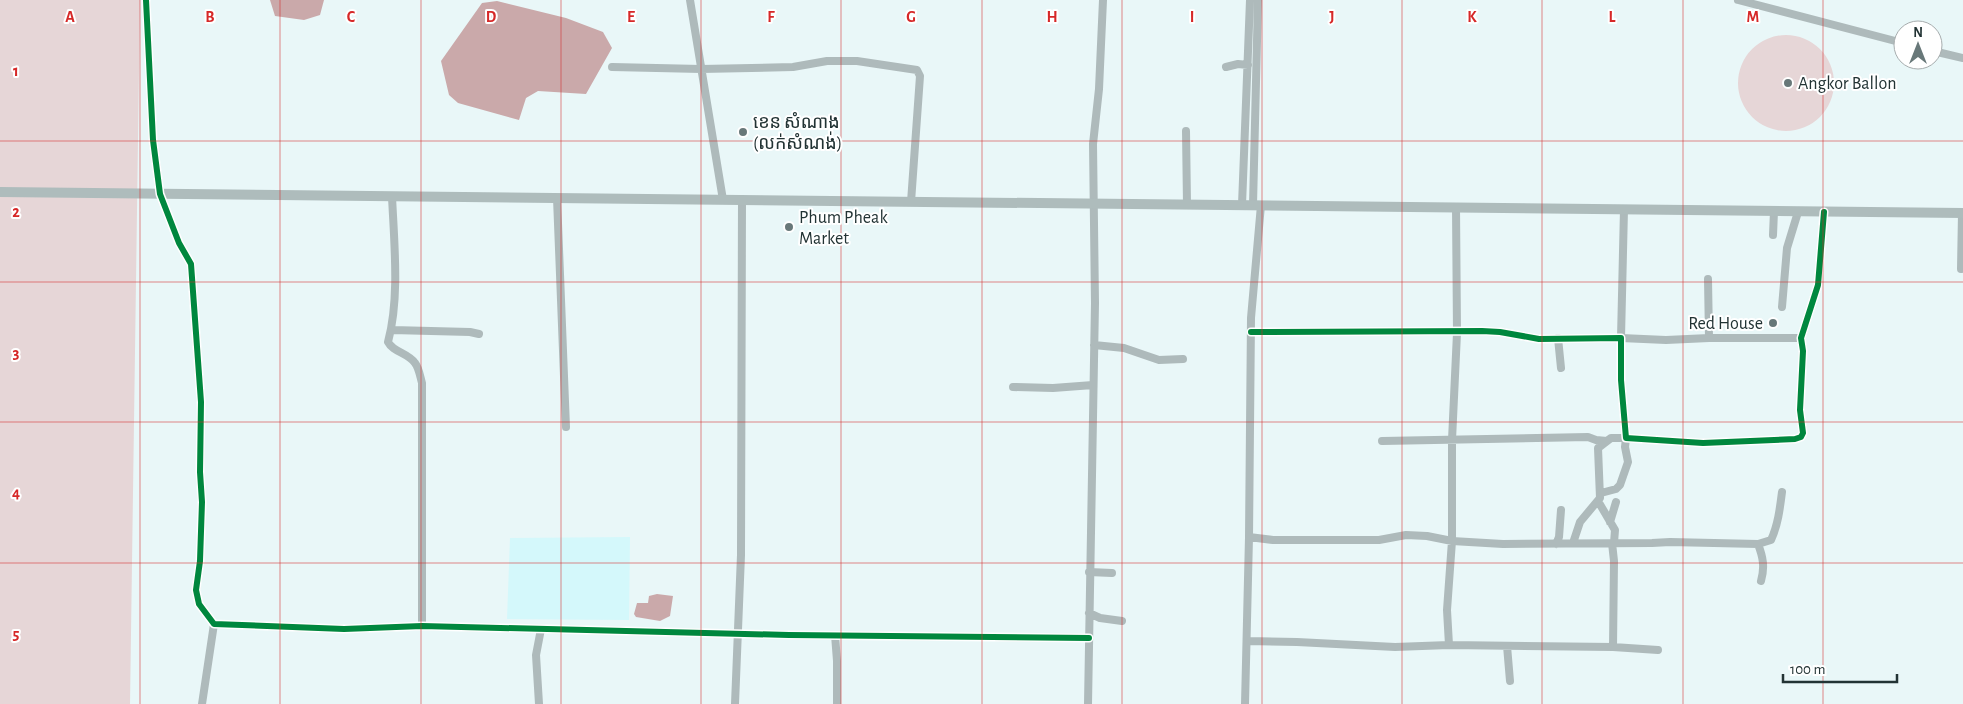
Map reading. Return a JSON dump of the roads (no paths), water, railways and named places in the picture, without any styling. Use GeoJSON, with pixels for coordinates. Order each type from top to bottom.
{"type":"FeatureCollection","features":[{"type":"Feature","properties":{"kind":"main road"},"geometry":{"type":"LineString","coordinates":[[0,192],[1962,213]]}},
{"type":"Feature","properties":{"kind":"street"},"geometry":{"type":"LineString","coordinates":[[146,0],[153,140],[160,194],[179,243],[191,264],[201,402],[200,472],[202,502],[200,561],[196,590],[199,604],[214,624],[202,704]]}},
{"type":"Feature","properties":{"kind":"street"},"geometry":{"type":"LineString","coordinates":[[690,0],[723,200]]}},
{"type":"Feature","properties":{"kind":"street"},"geometry":{"type":"LineString","coordinates":[[1088,704],[1094,345],[1094,144],[1099,89],[1103,0]]}},
{"type":"Feature","properties":{"kind":"street"},"geometry":{"type":"LineString","coordinates":[[1245,704],[1251,332],[1255,259],[1248,65],[1250,0]]}},
{"type":"Feature","properties":{"kind":"street"},"geometry":{"type":"LineString","coordinates":[[1252,205],[1258,0]]}},
{"type":"Feature","properties":{"kind":"street"},"geometry":{"type":"LineString","coordinates":[[1738,0],[1893,40]]}},
{"type":"Feature","properties":{"kind":"street"},"geometry":{"type":"LineString","coordinates":[[1943,53],[1963,58]]}},
{"type":"Feature","properties":{"kind":"street"},"geometry":{"type":"LineString","coordinates":[[612,67],[700,69],[793,67],[827,61],[850,61],[917,70],[920,76],[911,202]]}},
{"type":"Feature","properties":{"kind":"street"},"geometry":{"type":"LineString","coordinates":[[1226,67],[1238,64],[1248,65]]}},
{"type":"Feature","properties":{"kind":"street"},"geometry":{"type":"LineString","coordinates":[[1186,131],[1187,205]]}},
{"type":"Feature","properties":{"kind":"street"},"geometry":{"type":"LineString","coordinates":[[392,196],[396,268],[392,330],[388,342],[390,347],[402,352],[414,362],[422,382],[422,626]]}},
{"type":"Feature","properties":{"kind":"street"},"geometry":{"type":"LineString","coordinates":[[557,198],[566,427]]}},
{"type":"Feature","properties":{"kind":"street"},"geometry":{"type":"LineString","coordinates":[[735,704],[741,545],[742,200]]}},
{"type":"Feature","properties":{"kind":"street"},"geometry":{"type":"LineString","coordinates":[[1449,645],[1447,610],[1452,541],[1452,440],[1457,332],[1456,208]]}},
{"type":"Feature","properties":{"kind":"street"},"geometry":{"type":"LineString","coordinates":[[1573,543],[1580,522],[1599,497],[1620,485],[1628,462],[1624,447],[1626,438],[1621,380],[1624,210]]}},
{"type":"Feature","properties":{"kind":"street"},"geometry":{"type":"LineString","coordinates":[[1773,235],[1774,211]]}},
{"type":"Feature","properties":{"kind":"street"},"geometry":{"type":"LineString","coordinates":[[1782,307],[1787,248],[1798,212]]}},
{"type":"Feature","properties":{"kind":"street"},"geometry":{"type":"LineString","coordinates":[[1612,647],[1613,543],[1615,530],[1599,497],[1598,448],[1607,441],[1616,438],[1702,443],[1799,438],[1803,432],[1800,410],[1801,338],[1818,285],[1824,212]]}},
{"type":"Feature","properties":{"kind":"street"},"geometry":{"type":"LineString","coordinates":[[1961,269],[1962,213]]}},
{"type":"Feature","properties":{"kind":"street"},"geometry":{"type":"LineString","coordinates":[[1708,279],[1709,338]]}},
{"type":"Feature","properties":{"kind":"street"},"geometry":{"type":"LineString","coordinates":[[392,330],[470,332],[479,334]]}},
{"type":"Feature","properties":{"kind":"street"},"geometry":{"type":"LineString","coordinates":[[1251,332],[1334,333],[1398,330],[1500,332],[1539,339],[1801,338]]}},
{"type":"Feature","properties":{"kind":"street"},"geometry":{"type":"LineString","coordinates":[[1558,338],[1561,368]]}},
{"type":"Feature","properties":{"kind":"street"},"geometry":{"type":"LineString","coordinates":[[1094,345],[1124,348],[1160,360],[1183,360]]}},
{"type":"Feature","properties":{"kind":"street"},"geometry":{"type":"LineString","coordinates":[[1012,387],[1053,388],[1093,384]]}},
{"type":"Feature","properties":{"kind":"street"},"geometry":{"type":"LineString","coordinates":[[1382,441],[1588,437],[1607,441]]}},
{"type":"Feature","properties":{"kind":"street"},"geometry":{"type":"LineString","coordinates":[[1249,537],[1273,540],[1379,540],[1406,535],[1427,536],[1452,541],[1503,544],[1670,542],[1758,544],[1771,540],[1780,510],[1782,492]]}},
{"type":"Feature","properties":{"kind":"street"},"geometry":{"type":"LineString","coordinates":[[1610,522],[1616,502]]}},
{"type":"Feature","properties":{"kind":"street"},"geometry":{"type":"LineString","coordinates":[[1556,544],[1559,538],[1561,510]]}},
{"type":"Feature","properties":{"kind":"street"},"geometry":{"type":"LineString","coordinates":[[1758,544],[1764,571],[1761,580]]}},
{"type":"Feature","properties":{"kind":"street"},"geometry":{"type":"LineString","coordinates":[[1089,572],[1112,573]]}},
{"type":"Feature","properties":{"kind":"street"},"geometry":{"type":"LineString","coordinates":[[1089,613],[1100,618],[1122,621]]}},
{"type":"Feature","properties":{"kind":"street"},"geometry":{"type":"LineString","coordinates":[[214,624],[344,629],[422,626],[835,635],[1089,638]]}},
{"type":"Feature","properties":{"kind":"street"},"geometry":{"type":"LineString","coordinates":[[539,704],[536,655],[541,629]]}},
{"type":"Feature","properties":{"kind":"street"},"geometry":{"type":"LineString","coordinates":[[835,635],[838,661],[837,704]]}},
{"type":"Feature","properties":{"kind":"street"},"geometry":{"type":"LineString","coordinates":[[1247,641],[1395,647],[1449,645],[1612,647],[1658,650]]}},
{"type":"Feature","properties":{"kind":"street"},"geometry":{"type":"LineString","coordinates":[[1508,646],[1510,680]]}},
{"type":"Feature","properties":{"kind":"place","name":"Angkor Ballon"},"geometry":{"type":"Point","coordinates":[1788,83]}},
{"type":"Feature","properties":{"kind":"place","name":"ខេន សំណាង (លក់សំណង់)"},"geometry":{"type":"Point","coordinates":[743,132]}},
{"type":"Feature","properties":{"kind":"place","name":"Phum Pheak Market"},"geometry":{"type":"Point","coordinates":[789,227]}},
{"type":"Feature","properties":{"kind":"place","name":"Red House"},"geometry":{"type":"Point","coordinates":[1773,323]}}]}
